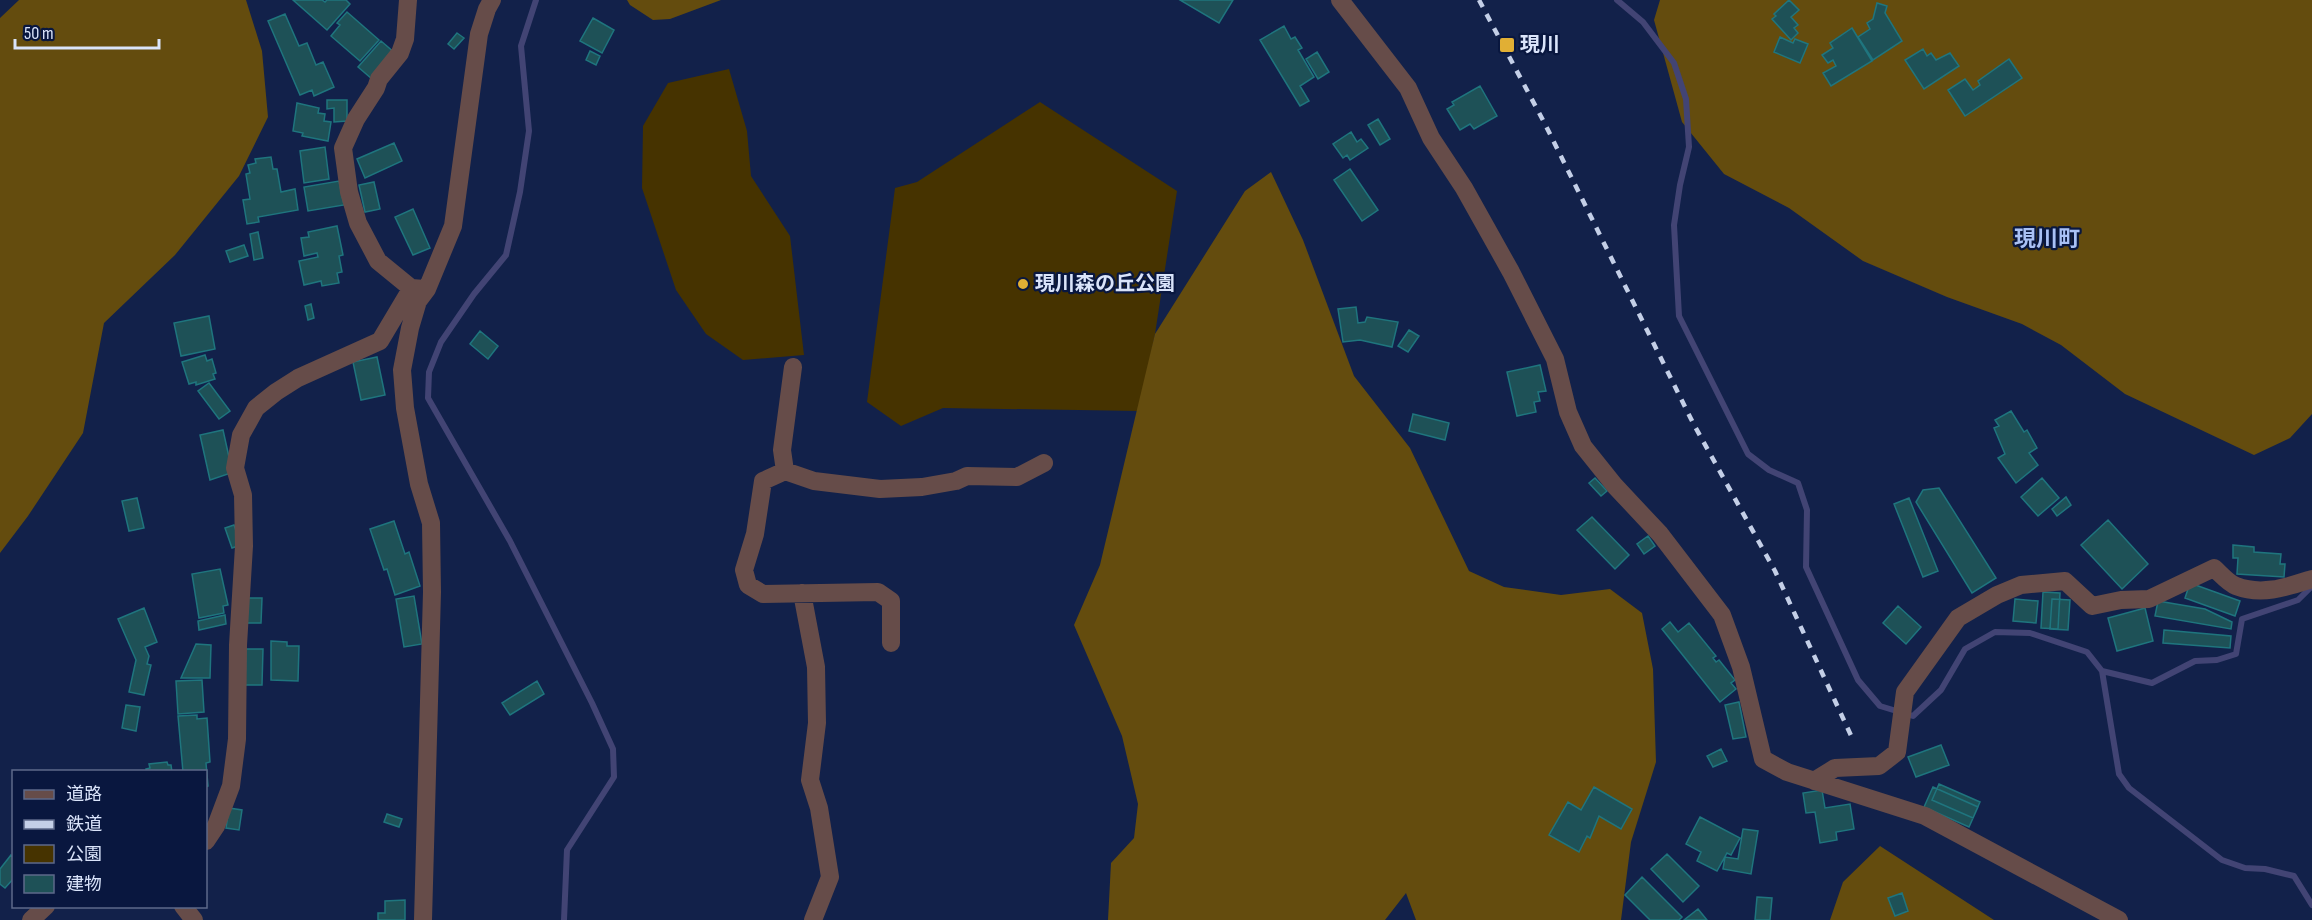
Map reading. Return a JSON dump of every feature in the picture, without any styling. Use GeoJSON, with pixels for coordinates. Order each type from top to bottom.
{"type":"FeatureCollection","features":[{"type":"Feature","properties":{"kind":"street"},"geometry":{"type":"LineString","coordinates":[[408,0],[405,39],[400,53],[379,79],[376,88],[356,119],[343,148],[349,192],[358,223],[378,261],[422,295]]}},
{"type":"Feature","properties":{"kind":"street"},"geometry":{"type":"LineString","coordinates":[[423,920],[432,591],[431,523],[419,484],[405,408],[402,370],[410,328],[453,226],[479,34],[486,9],[492,0]]}},
{"type":"Feature","properties":{"kind":"street"},"geometry":{"type":"LineString","coordinates":[[1340,0],[1408,88],[1431,138],[1464,188],[1511,272],[1555,359],[1569,412],[1583,446],[1615,486],[1660,534],[1722,615],[1742,667],[1762,759],[1787,772],[1925,816],[2120,920]]}},
{"type":"Feature","properties":{"kind":"street"},"geometry":{"type":"LineString","coordinates":[[207,840],[216,826],[231,786],[237,739],[238,645],[244,546],[243,495],[236,468],[241,435],[256,408],[276,392],[298,378],[380,341],[408,294],[422,295]]}},
{"type":"Feature","properties":{"kind":"street"},"geometry":{"type":"LineString","coordinates":[[785,471],[782,450],[793,367]]}},
{"type":"Feature","properties":{"kind":"street"},"geometry":{"type":"LineString","coordinates":[[891,643],[891,601],[879,592],[763,594],[748,585],[744,570],[755,534],[763,481],[785,471],[814,481],[880,489],[922,487],[956,482],[967,476],[1017,477],[1044,463]]}},
{"type":"Feature","properties":{"kind":"street"},"geometry":{"type":"LineString","coordinates":[[1814,781],[1835,768],[1879,766],[1898,752],[1905,692],[1958,618],[1996,595],[2021,585],[2065,581],[2092,606],[2121,600],[2149,600],[2214,568],[2235,585],[2261,591],[2312,579]]}},
{"type":"Feature","properties":{"kind":"street"},"geometry":{"type":"LineString","coordinates":[[802,593],[816,667],[817,723],[810,780],[819,808],[830,877],[813,920]]}},
{"type":"Feature","properties":{"kind":"street"},"geometry":{"type":"LineString","coordinates":[[31,920],[44,908]]}},
{"type":"Feature","properties":{"kind":"street"},"geometry":{"type":"LineString","coordinates":[[185,908],[194,920]]}},
{"type":"Feature","properties":{"kind":"green space"},"geometry":{"type":"Polygon","coordinates":[[[729,69],[747,131],[751,176],[790,236],[804,355],[743,360],[706,334],[676,290],[642,188],[643,126],[668,83],[729,69]]]}},
{"type":"Feature","properties":{"kind":"green space","name":"現川森の丘公園"},"geometry":{"type":"Polygon","coordinates":[[[1040,102],[1177,191],[1155,334],[1139,411],[943,408],[901,426],[867,402],[895,188],[917,182],[1040,102]]]}},
{"type":"Feature","properties":{"kind":"shaded area"},"geometry":{"type":"Polygon","coordinates":[[[19,0],[246,0],[262,51],[268,117],[239,176],[175,255],[104,323],[83,433],[28,516],[0,553],[0,18],[19,0]]]}},
{"type":"Feature","properties":{"kind":"shaded area"},"geometry":{"type":"Polygon","coordinates":[[[627,0],[721,0],[670,19],[653,20],[630,5],[627,0]]]}},
{"type":"Feature","properties":{"kind":"shaded area"},"geometry":{"type":"Polygon","coordinates":[[[1660,0],[2312,0],[2312,414],[2290,438],[2254,455],[2125,394],[2061,345],[2022,324],[1947,297],[1863,261],[1789,208],[1724,174],[1682,122],[1654,20],[1660,0]]]}},
{"type":"Feature","properties":{"kind":"shaded area"},"geometry":{"type":"Polygon","coordinates":[[[1271,172],[1303,240],[1354,376],[1410,448],[1469,571],[1504,587],[1561,595],[1610,589],[1642,613],[1653,669],[1656,762],[1631,842],[1621,920],[1416,920],[1406,893],[1385,920],[1108,920],[1111,863],[1134,838],[1138,804],[1122,736],[1074,625],[1100,565],[1155,334],[1245,191],[1271,172]]]}},
{"type":"Feature","properties":{"kind":"shaded area"},"geometry":{"type":"Polygon","coordinates":[[[1880,846],[1994,920],[1830,920],[1843,882],[1880,846]]]}},
{"type":"Feature","properties":{"kind":"building"},"geometry":{"type":"Polygon","coordinates":[[[293,0],[322,0],[325,2],[327,0],[346,0],[350,4],[327,30],[293,0]]]}},
{"type":"Feature","properties":{"kind":"building"},"geometry":{"type":"Polygon","coordinates":[[[1180,0],[1233,0],[1219,23],[1180,0]]]}},
{"type":"Feature","properties":{"kind":"building"},"geometry":{"type":"Polygon","coordinates":[[[1789,0],[1799,10],[1791,17],[1798,25],[1794,28],[1798,33],[1791,40],[1772,19],[1776,16],[1774,14],[1789,0]]]}},
{"type":"Feature","properties":{"kind":"building"},"geometry":{"type":"Polygon","coordinates":[[[1877,3],[1887,6],[1885,13],[1902,41],[1873,60],[1858,37],[1870,29],[1867,23],[1873,19],[1877,3]]]}},
{"type":"Feature","properties":{"kind":"building"},"geometry":{"type":"Polygon","coordinates":[[[347,12],[379,40],[360,61],[331,36],[340,25],[337,23],[347,12]]]}},
{"type":"Feature","properties":{"kind":"building"},"geometry":{"type":"Polygon","coordinates":[[[285,14],[299,46],[307,43],[316,65],[323,62],[334,87],[314,96],[312,90],[300,95],[268,21],[285,14]]]}},
{"type":"Feature","properties":{"kind":"building"},"geometry":{"type":"Polygon","coordinates":[[[593,18],[614,30],[602,53],[580,41],[593,18]]]}},
{"type":"Feature","properties":{"kind":"building"},"geometry":{"type":"Polygon","coordinates":[[[1284,26],[1291,39],[1295,37],[1302,48],[1298,50],[1314,77],[1300,86],[1309,101],[1300,106],[1260,40],[1284,26]]]}},
{"type":"Feature","properties":{"kind":"building"},"geometry":{"type":"Polygon","coordinates":[[[1852,28],[1872,61],[1831,86],[1823,73],[1836,66],[1833,60],[1828,63],[1822,55],[1833,48],[1830,43],[1852,28]]]}},
{"type":"Feature","properties":{"kind":"building"},"geometry":{"type":"Polygon","coordinates":[[[457,33],[464,38],[454,49],[448,44],[457,33]]]}},
{"type":"Feature","properties":{"kind":"building"},"geometry":{"type":"Polygon","coordinates":[[[1780,37],[1793,43],[1795,39],[1808,44],[1800,63],[1774,52],[1780,37]]]}},
{"type":"Feature","properties":{"kind":"building"},"geometry":{"type":"Polygon","coordinates":[[[381,41],[395,53],[372,79],[358,67],[381,41]]]}},
{"type":"Feature","properties":{"kind":"building"},"geometry":{"type":"Polygon","coordinates":[[[1923,49],[1927,56],[1931,53],[1936,60],[1950,53],[1959,66],[1924,89],[1905,60],[1923,49]]]}},
{"type":"Feature","properties":{"kind":"building"},"geometry":{"type":"Polygon","coordinates":[[[590,51],[600,56],[596,65],[586,60],[590,51]]]}},
{"type":"Feature","properties":{"kind":"building"},"geometry":{"type":"Polygon","coordinates":[[[1317,52],[1329,72],[1318,79],[1306,59],[1317,52]]]}},
{"type":"Feature","properties":{"kind":"building"},"geometry":{"type":"Polygon","coordinates":[[[2009,59],[2022,78],[1965,116],[1948,90],[1965,79],[1973,90],[1980,85],[1978,81],[2009,59]]]}},
{"type":"Feature","properties":{"kind":"building"},"geometry":{"type":"Polygon","coordinates":[[[1480,86],[1497,116],[1474,129],[1470,124],[1460,130],[1447,109],[1454,105],[1452,102],[1480,86]]]}},
{"type":"Feature","properties":{"kind":"building"},"geometry":{"type":"Polygon","coordinates":[[[327,100],[347,100],[347,121],[334,122],[334,108],[327,109],[327,100]]]}},
{"type":"Feature","properties":{"kind":"building"},"geometry":{"type":"Polygon","coordinates":[[[297,103],[319,108],[318,113],[325,114],[324,121],[331,122],[328,141],[302,136],[303,133],[293,131],[297,103]]]}},
{"type":"Feature","properties":{"kind":"building"},"geometry":{"type":"Polygon","coordinates":[[[1378,119],[1390,139],[1380,145],[1368,125],[1378,119]]]}},
{"type":"Feature","properties":{"kind":"building"},"geometry":{"type":"Polygon","coordinates":[[[1351,132],[1357,142],[1361,139],[1368,148],[1350,160],[1347,155],[1343,158],[1333,144],[1351,132]]]}},
{"type":"Feature","properties":{"kind":"building"},"geometry":{"type":"Polygon","coordinates":[[[394,143],[402,161],[365,178],[357,159],[394,143]]]}},
{"type":"Feature","properties":{"kind":"building"},"geometry":{"type":"Polygon","coordinates":[[[325,147],[329,179],[304,183],[300,151],[325,147]]]}},
{"type":"Feature","properties":{"kind":"building"},"geometry":{"type":"Polygon","coordinates":[[[271,157],[273,169],[277,169],[281,192],[295,189],[298,210],[258,217],[259,222],[247,224],[243,200],[250,199],[246,174],[250,173],[248,165],[256,163],[255,159],[271,157]]]}},
{"type":"Feature","properties":{"kind":"building"},"geometry":{"type":"Polygon","coordinates":[[[1350,169],[1378,210],[1362,221],[1334,180],[1350,169]]]}},
{"type":"Feature","properties":{"kind":"building"},"geometry":{"type":"Polygon","coordinates":[[[339,181],[344,205],[308,211],[304,187],[339,181]]]}},
{"type":"Feature","properties":{"kind":"building"},"geometry":{"type":"Polygon","coordinates":[[[374,182],[380,209],[365,212],[359,185],[374,182]]]}},
{"type":"Feature","properties":{"kind":"building"},"geometry":{"type":"Polygon","coordinates":[[[413,209],[430,248],[413,255],[395,217],[413,209]]]}},
{"type":"Feature","properties":{"kind":"building"},"geometry":{"type":"Polygon","coordinates":[[[337,226],[343,255],[339,256],[342,272],[337,273],[339,283],[322,286],[321,281],[304,285],[299,261],[318,257],[317,253],[304,256],[301,238],[309,237],[308,232],[337,226]]]}},
{"type":"Feature","properties":{"kind":"building"},"geometry":{"type":"Polygon","coordinates":[[[258,232],[263,258],[254,260],[250,234],[258,232]]]}},
{"type":"Feature","properties":{"kind":"building"},"geometry":{"type":"Polygon","coordinates":[[[244,245],[248,256],[230,262],[226,251],[244,245]]]}},
{"type":"Feature","properties":{"kind":"building"},"geometry":{"type":"Polygon","coordinates":[[[311,304],[314,318],[308,320],[305,306],[311,304]]]}},
{"type":"Feature","properties":{"kind":"building"},"geometry":{"type":"Polygon","coordinates":[[[1356,307],[1358,323],[1365,322],[1367,317],[1398,322],[1392,347],[1360,340],[1343,342],[1338,309],[1356,307]]]}},
{"type":"Feature","properties":{"kind":"building"},"geometry":{"type":"Polygon","coordinates":[[[209,316],[215,349],[181,356],[174,323],[209,316]]]}},
{"type":"Feature","properties":{"kind":"building"},"geometry":{"type":"Polygon","coordinates":[[[1409,330],[1419,336],[1408,352],[1398,346],[1409,330]]]}},
{"type":"Feature","properties":{"kind":"building"},"geometry":{"type":"Polygon","coordinates":[[[480,331],[498,346],[488,359],[470,344],[480,331]]]}},
{"type":"Feature","properties":{"kind":"building"},"geometry":{"type":"Polygon","coordinates":[[[205,355],[207,361],[212,359],[216,373],[213,374],[215,379],[196,385],[196,382],[189,384],[182,362],[205,355]]]}},
{"type":"Feature","properties":{"kind":"building"},"geometry":{"type":"Polygon","coordinates":[[[377,357],[385,395],[361,400],[353,362],[377,357]]]}},
{"type":"Feature","properties":{"kind":"building"},"geometry":{"type":"Polygon","coordinates":[[[1540,365],[1546,391],[1538,392],[1540,401],[1534,402],[1536,412],[1517,416],[1507,372],[1540,365]]]}},
{"type":"Feature","properties":{"kind":"building"},"geometry":{"type":"Polygon","coordinates":[[[209,383],[230,411],[219,419],[198,391],[209,383]]]}},
{"type":"Feature","properties":{"kind":"building"},"geometry":{"type":"Polygon","coordinates":[[[2011,411],[2024,432],[2027,430],[2037,448],[2029,453],[2038,465],[2016,483],[1998,458],[2005,454],[1994,428],[1999,426],[1995,420],[2011,411]]]}},
{"type":"Feature","properties":{"kind":"building"},"geometry":{"type":"Polygon","coordinates":[[[1413,414],[1449,423],[1445,440],[1409,431],[1413,414]]]}},
{"type":"Feature","properties":{"kind":"building"},"geometry":{"type":"Polygon","coordinates":[[[223,430],[231,466],[228,474],[210,480],[200,435],[223,430]]]}},
{"type":"Feature","properties":{"kind":"building"},"geometry":{"type":"Polygon","coordinates":[[[1595,478],[1607,491],[1601,496],[1589,483],[1595,478]]]}},
{"type":"Feature","properties":{"kind":"building"},"geometry":{"type":"Polygon","coordinates":[[[2042,478],[2059,498],[2038,516],[2021,497],[2042,478]]]}},
{"type":"Feature","properties":{"kind":"building"},"geometry":{"type":"Polygon","coordinates":[[[1939,488],[1996,578],[1972,593],[1916,502],[1923,490],[1939,488]]]}},
{"type":"Feature","properties":{"kind":"building"},"geometry":{"type":"Polygon","coordinates":[[[2066,497],[2071,505],[2057,516],[2052,509],[2066,497]]]}},
{"type":"Feature","properties":{"kind":"building"},"geometry":{"type":"Polygon","coordinates":[[[137,498],[144,528],[129,531],[122,501],[137,498]]]}},
{"type":"Feature","properties":{"kind":"building"},"geometry":{"type":"Polygon","coordinates":[[[1909,498],[1938,571],[1923,577],[1894,504],[1909,498]]]}},
{"type":"Feature","properties":{"kind":"building"},"geometry":{"type":"Polygon","coordinates":[[[1592,517],[1629,555],[1615,569],[1577,530],[1592,517]]]}},
{"type":"Feature","properties":{"kind":"building"},"geometry":{"type":"Polygon","coordinates":[[[2108,520],[2148,564],[2122,589],[2081,545],[2108,520]]]}},
{"type":"Feature","properties":{"kind":"building"},"geometry":{"type":"Polygon","coordinates":[[[394,521],[405,554],[409,552],[420,586],[395,595],[370,529],[394,521]]]}},
{"type":"Feature","properties":{"kind":"building"},"geometry":{"type":"Polygon","coordinates":[[[234,525],[241,545],[232,548],[225,528],[234,525]]]}},
{"type":"Feature","properties":{"kind":"building"},"geometry":{"type":"Polygon","coordinates":[[[1648,536],[1655,546],[1644,554],[1637,544],[1648,536]]]}},
{"type":"Feature","properties":{"kind":"building"},"geometry":{"type":"Polygon","coordinates":[[[2233,545],[2254,547],[2254,552],[2281,554],[2280,564],[2285,564],[2284,577],[2237,574],[2238,558],[2233,558],[2233,545]]]}},
{"type":"Feature","properties":{"kind":"building"},"geometry":{"type":"Polygon","coordinates":[[[220,569],[228,605],[223,606],[224,613],[199,618],[192,574],[220,569]]]}},
{"type":"Feature","properties":{"kind":"building"},"geometry":{"type":"Polygon","coordinates":[[[2190,583],[2240,601],[2235,616],[2185,598],[2190,583]]]}},
{"type":"Feature","properties":{"kind":"building"},"geometry":{"type":"Polygon","coordinates":[[[2043,592],[2060,593],[2058,629],[2041,628],[2043,592]]]}},
{"type":"Feature","properties":{"kind":"building"},"geometry":{"type":"Polygon","coordinates":[[[414,596],[422,644],[404,647],[396,599],[414,596]]]}},
{"type":"Feature","properties":{"kind":"building"},"geometry":{"type":"Polygon","coordinates":[[[247,598],[262,598],[261,623],[247,623],[247,598]]]}},
{"type":"Feature","properties":{"kind":"building"},"geometry":{"type":"Polygon","coordinates":[[[2015,599],[2038,601],[2036,623],[2013,621],[2015,599]]]}},
{"type":"Feature","properties":{"kind":"building"},"geometry":{"type":"Polygon","coordinates":[[[2052,599],[2070,600],[2068,630],[2050,629],[2052,599]]]}},
{"type":"Feature","properties":{"kind":"building"},"geometry":{"type":"Polygon","coordinates":[[[2158,601],[2205,609],[2232,622],[2231,629],[2155,616],[2158,601]]]}},
{"type":"Feature","properties":{"kind":"building"},"geometry":{"type":"Polygon","coordinates":[[[1898,606],[1921,627],[1906,644],[1883,623],[1898,606]]]}},
{"type":"Feature","properties":{"kind":"building"},"geometry":{"type":"Polygon","coordinates":[[[144,608],[157,642],[145,647],[149,656],[147,664],[151,665],[144,695],[129,692],[136,660],[118,619],[144,608]]]}},
{"type":"Feature","properties":{"kind":"building"},"geometry":{"type":"Polygon","coordinates":[[[2145,608],[2153,641],[2117,651],[2108,618],[2145,608]]]}},
{"type":"Feature","properties":{"kind":"building"},"geometry":{"type":"Polygon","coordinates":[[[225,615],[226,624],[199,630],[198,621],[225,615]]]}},
{"type":"Feature","properties":{"kind":"building"},"geometry":{"type":"Polygon","coordinates":[[[1670,622],[1678,632],[1689,623],[1716,656],[1713,658],[1716,662],[1719,660],[1735,680],[1731,683],[1736,689],[1720,702],[1662,629],[1670,622]]]}},
{"type":"Feature","properties":{"kind":"building"},"geometry":{"type":"Polygon","coordinates":[[[2164,630],[2231,636],[2230,648],[2163,643],[2164,630]]]}},
{"type":"Feature","properties":{"kind":"building"},"geometry":{"type":"Polygon","coordinates":[[[271,641],[287,642],[287,646],[299,646],[298,681],[271,680],[271,641]]]}},
{"type":"Feature","properties":{"kind":"building"},"geometry":{"type":"Polygon","coordinates":[[[196,644],[211,645],[210,678],[181,678],[196,644]]]}},
{"type":"Feature","properties":{"kind":"building"},"geometry":{"type":"Polygon","coordinates":[[[246,649],[263,649],[262,685],[245,685],[246,649]]]}},
{"type":"Feature","properties":{"kind":"building"},"geometry":{"type":"Polygon","coordinates":[[[202,680],[204,712],[178,714],[176,681],[202,680]]]}},
{"type":"Feature","properties":{"kind":"building"},"geometry":{"type":"Polygon","coordinates":[[[537,681],[544,694],[510,715],[502,703],[537,681]]]}},
{"type":"Feature","properties":{"kind":"building"},"geometry":{"type":"Polygon","coordinates":[[[1739,702],[1746,737],[1733,739],[1725,705],[1739,702]]]}},
{"type":"Feature","properties":{"kind":"building"},"geometry":{"type":"Polygon","coordinates":[[[126,705],[140,707],[136,731],[122,728],[126,705]]]}},
{"type":"Feature","properties":{"kind":"building"},"geometry":{"type":"Polygon","coordinates":[[[197,715],[197,719],[207,718],[210,762],[206,763],[207,770],[183,770],[178,716],[197,715]]]}},
{"type":"Feature","properties":{"kind":"building"},"geometry":{"type":"Polygon","coordinates":[[[1941,745],[1949,765],[1916,777],[1908,757],[1941,745]]]}},
{"type":"Feature","properties":{"kind":"building"},"geometry":{"type":"Polygon","coordinates":[[[1721,749],[1727,761],[1713,767],[1707,756],[1721,749]]]}},
{"type":"Feature","properties":{"kind":"building"},"geometry":{"type":"Polygon","coordinates":[[[167,762],[171,765],[172,770],[146,770],[150,768],[149,764],[167,762]]]}},
{"type":"Feature","properties":{"kind":"building"},"geometry":{"type":"Polygon","coordinates":[[[1939,784],[1980,802],[1973,818],[1932,800],[1939,784]]]}},
{"type":"Feature","properties":{"kind":"building"},"geometry":{"type":"Polygon","coordinates":[[[1594,787],[1632,809],[1621,829],[1599,816],[1590,838],[1587,836],[1579,852],[1549,835],[1568,802],[1581,810],[1594,787]]]}},
{"type":"Feature","properties":{"kind":"building"},"geometry":{"type":"Polygon","coordinates":[[[1933,787],[1978,807],[1969,827],[1924,807],[1933,787]]]}},
{"type":"Feature","properties":{"kind":"building"},"geometry":{"type":"Polygon","coordinates":[[[1822,790],[1825,808],[1850,804],[1854,829],[1836,832],[1837,840],[1820,843],[1815,812],[1806,813],[1803,793],[1822,790]]]}},
{"type":"Feature","properties":{"kind":"building"},"geometry":{"type":"Polygon","coordinates":[[[229,808],[242,810],[239,830],[226,828],[229,808]]]}},
{"type":"Feature","properties":{"kind":"building"},"geometry":{"type":"Polygon","coordinates":[[[387,814],[402,819],[399,827],[384,822],[387,814]]]}},
{"type":"Feature","properties":{"kind":"building"},"geometry":{"type":"Polygon","coordinates":[[[1700,817],[1740,838],[1731,855],[1727,853],[1717,871],[1697,861],[1701,852],[1686,844],[1700,817]]]}},
{"type":"Feature","properties":{"kind":"building"},"geometry":{"type":"Polygon","coordinates":[[[1743,829],[1758,831],[1751,874],[1723,869],[1725,857],[1738,859],[1743,829]]]}},
{"type":"Feature","properties":{"kind":"building"},"geometry":{"type":"Polygon","coordinates":[[[1667,854],[1699,886],[1683,902],[1651,869],[1667,854]]]}},
{"type":"Feature","properties":{"kind":"building"},"geometry":{"type":"Polygon","coordinates":[[[11,855],[12,880],[5,888],[0,884],[0,869],[11,855]]]}},
{"type":"Feature","properties":{"kind":"building"},"geometry":{"type":"Polygon","coordinates":[[[1642,877],[1682,917],[1679,920],[1650,920],[1625,895],[1642,877]]]}},
{"type":"Feature","properties":{"kind":"building"},"geometry":{"type":"Polygon","coordinates":[[[1902,893],[1908,911],[1895,916],[1888,898],[1902,893]]]}},
{"type":"Feature","properties":{"kind":"building"},"geometry":{"type":"Polygon","coordinates":[[[1757,897],[1772,898],[1770,920],[1755,920],[1757,897]]]}},
{"type":"Feature","properties":{"kind":"building"},"geometry":{"type":"Polygon","coordinates":[[[405,900],[405,920],[378,920],[378,913],[385,913],[385,901],[405,900]]]}},
{"type":"Feature","properties":{"kind":"building"},"geometry":{"type":"Polygon","coordinates":[[[1698,909],[1707,920],[1684,920],[1698,909]]]}},
{"type":"Feature","properties":{"kind":"waterway"},"geometry":{"type":"LineString","coordinates":[[536,0],[521,46],[529,131],[520,192],[506,255],[474,294],[441,342],[429,372],[428,398],[510,541],[613,749],[614,777],[567,850],[564,920]]}},
{"type":"Feature","properties":{"kind":"waterway"},"geometry":{"type":"LineString","coordinates":[[1617,0],[1643,22],[1674,63],[1686,99],[1689,147],[1674,225],[1679,316],[1748,454],[1769,470],[1798,483],[1807,510],[1806,567],[1858,680],[1880,706],[1913,716],[1941,690],[1965,649],[1995,632],[2030,633],[2087,652],[2102,671],[2119,774],[2129,788],[2222,860],[2245,868],[2265,869],[2294,876],[2312,905]]}},
{"type":"Feature","properties":{"kind":"waterway"},"geometry":{"type":"LineString","coordinates":[[2102,671],[2152,683],[2195,661],[2217,660],[2236,654],[2242,619],[2298,600],[2312,586]]}},
{"type":"Feature","properties":{"kind":"railway"},"geometry":{"type":"LineString","coordinates":[[1479,0],[1545,124],[1693,423],[1775,571],[1854,742]]}},
{"type":"Feature","properties":{"kind":"place","name":"現川"},"geometry":{"type":"Point","coordinates":[1507,45]}},
{"type":"Feature","properties":{"kind":"place","name":"現川森の丘公園"},"geometry":{"type":"Point","coordinates":[1023,284]}},
{"type":"Feature","properties":{"kind":"district","name":"現川町"},"geometry":{"type":"Point","coordinates":[2047,239]}}]}
